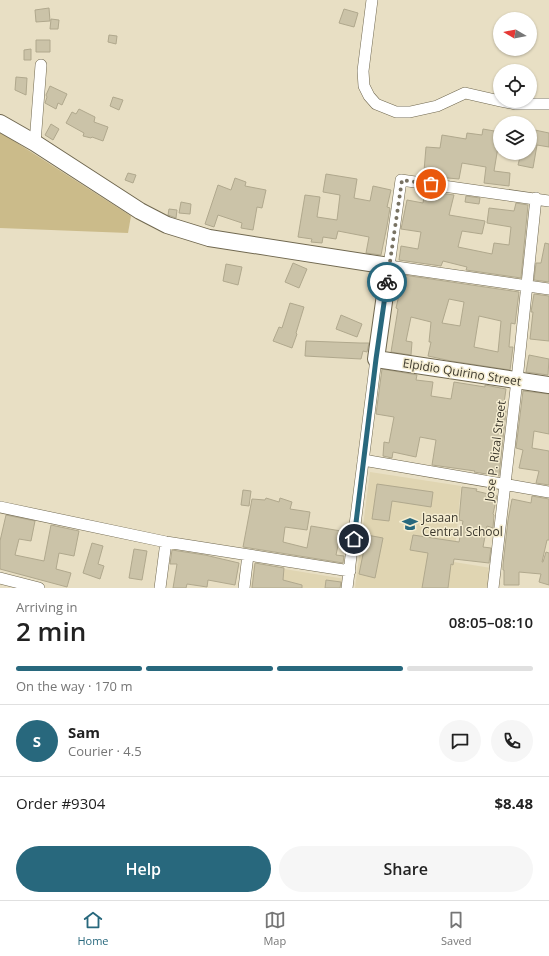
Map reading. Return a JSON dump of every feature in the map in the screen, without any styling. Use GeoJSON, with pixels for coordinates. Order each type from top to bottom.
{"type":"FeatureCollection","features":[{"type":"Feature","properties":{"kind":"street"},"geometry":{"type":"LineString","coordinates":[[372,0],[363,71],[364,86],[369,96],[376,104],[396,112],[410,112],[437,106],[465,93],[493,99]]}},
{"type":"Feature","properties":{"kind":"street"},"geometry":{"type":"LineString","coordinates":[[35,143],[41,65]]}},
{"type":"Feature","properties":{"kind":"street"},"geometry":{"type":"LineString","coordinates":[[537,104],[549,104]]}},
{"type":"Feature","properties":{"kind":"street"},"geometry":{"type":"LineString","coordinates":[[0,123],[35,143],[140,211],[174,228],[209,238],[549,289]]}},
{"type":"Feature","properties":{"kind":"street"},"geometry":{"type":"LineString","coordinates":[[347,588],[376,359],[402,180],[549,201]]}},
{"type":"Feature","properties":{"kind":"street","name":"Jose P. Rizal Street"},"geometry":{"type":"LineString","coordinates":[[493,588],[536,198]]}},
{"type":"Feature","properties":{"kind":"street","name":"Elpidio Quirino Street"},"geometry":{"type":"LineString","coordinates":[[376,359],[549,385]]}},
{"type":"Feature","properties":{"kind":"street"},"geometry":{"type":"LineString","coordinates":[[363,460],[549,492]]}},
{"type":"Feature","properties":{"kind":"street"},"geometry":{"type":"LineString","coordinates":[[0,507],[166,542],[350,571]]}},
{"type":"Feature","properties":{"kind":"street"},"geometry":{"type":"LineString","coordinates":[[160,588],[166,542]]}},
{"type":"Feature","properties":{"kind":"street"},"geometry":{"type":"LineString","coordinates":[[244,588],[248,555]]}},
{"type":"Feature","properties":{"kind":"street"},"geometry":{"type":"LineString","coordinates":[[0,578],[40,588]]}},
{"type":"Feature","properties":{"kind":"shaded area"},"geometry":{"type":"Polygon","coordinates":[[[0,132],[131,216],[128,233],[0,228],[0,132]]]}},
{"type":"Feature","properties":{"kind":"shaded area","name":"Jasaan Central School"},"geometry":{"type":"Polygon","coordinates":[[[370,472],[461,486],[454,562],[491,568],[488,588],[355,588],[370,472]]]}},
{"type":"Feature","properties":{"kind":"shaded area"},"geometry":{"type":"Polygon","coordinates":[[[254,564],[345,579],[344,588],[251,588],[254,564]]]}},
{"type":"Feature","properties":{"kind":"building"},"geometry":{"type":"Polygon","coordinates":[[[49,8],[50,21],[36,22],[35,10],[49,8]]]}},
{"type":"Feature","properties":{"kind":"building"},"geometry":{"type":"Polygon","coordinates":[[[344,9],[358,13],[354,27],[339,23],[344,9]]]}},
{"type":"Feature","properties":{"kind":"building"},"geometry":{"type":"Polygon","coordinates":[[[51,19],[59,20],[58,29],[50,29],[51,19]]]}},
{"type":"Feature","properties":{"kind":"building"},"geometry":{"type":"Polygon","coordinates":[[[109,35],[117,36],[116,44],[108,42],[109,35]]]}},
{"type":"Feature","properties":{"kind":"building"},"geometry":{"type":"Polygon","coordinates":[[[36,40],[50,40],[50,52],[36,52],[36,40]]]}},
{"type":"Feature","properties":{"kind":"building"},"geometry":{"type":"Polygon","coordinates":[[[31,49],[31,60],[24,60],[24,50],[31,49]]]}},
{"type":"Feature","properties":{"kind":"building"},"geometry":{"type":"Polygon","coordinates":[[[16,77],[27,78],[26,95],[15,90],[16,77]]]}},
{"type":"Feature","properties":{"kind":"building"},"geometry":{"type":"Polygon","coordinates":[[[50,86],[67,94],[62,105],[58,103],[56,109],[45,103],[47,97],[46,95],[50,86]]]}},
{"type":"Feature","properties":{"kind":"building"},"geometry":{"type":"Polygon","coordinates":[[[113,97],[123,100],[119,110],[110,106],[113,97]]]}},
{"type":"Feature","properties":{"kind":"building"},"geometry":{"type":"Polygon","coordinates":[[[79,109],[95,117],[94,122],[108,127],[103,141],[92,137],[83,136],[84,133],[66,123],[72,112],[76,114],[79,109]]]}},
{"type":"Feature","properties":{"kind":"building"},"geometry":{"type":"Polygon","coordinates":[[[51,124],[59,129],[53,140],[45,135],[51,124]]]}},
{"type":"Feature","properties":{"kind":"building"},"geometry":{"type":"Polygon","coordinates":[[[483,129],[493,131],[493,160],[496,160],[494,171],[510,173],[509,186],[484,183],[486,167],[462,163],[459,179],[437,177],[437,172],[424,171],[426,147],[440,148],[442,135],[466,139],[467,133],[482,135],[483,129]]]}},
{"type":"Feature","properties":{"kind":"building"},"geometry":{"type":"Polygon","coordinates":[[[537,130],[549,133],[549,147],[537,145],[537,130]]]}},
{"type":"Feature","properties":{"kind":"building"},"geometry":{"type":"Polygon","coordinates":[[[519,160],[534,160],[533,168],[518,165],[519,160]]]}},
{"type":"Feature","properties":{"kind":"building"},"geometry":{"type":"Polygon","coordinates":[[[128,173],[136,175],[133,183],[125,180],[128,173]]]}},
{"type":"Feature","properties":{"kind":"building"},"geometry":{"type":"Polygon","coordinates":[[[326,174],[357,179],[354,198],[370,201],[373,186],[391,190],[387,207],[390,208],[381,255],[366,253],[369,237],[338,231],[336,239],[323,237],[322,243],[311,242],[312,239],[298,237],[305,195],[320,197],[317,217],[337,220],[340,195],[323,192],[326,174]]]}},
{"type":"Feature","properties":{"kind":"building"},"geometry":{"type":"Polygon","coordinates":[[[235,178],[246,182],[245,186],[266,190],[262,208],[257,207],[253,230],[241,228],[242,223],[218,215],[214,227],[205,224],[218,185],[231,190],[235,178]]]}},
{"type":"Feature","properties":{"kind":"building"},"geometry":{"type":"Polygon","coordinates":[[[425,191],[454,195],[449,215],[485,221],[482,234],[462,231],[458,247],[492,254],[494,243],[509,245],[511,227],[487,223],[489,208],[514,211],[516,203],[528,205],[521,278],[466,270],[467,267],[443,261],[441,266],[399,260],[401,246],[418,249],[421,232],[401,229],[407,200],[423,203],[425,191]]]}},
{"type":"Feature","properties":{"kind":"building"},"geometry":{"type":"Polygon","coordinates":[[[466,196],[480,198],[479,204],[465,202],[466,196]]]}},
{"type":"Feature","properties":{"kind":"building"},"geometry":{"type":"Polygon","coordinates":[[[181,202],[191,204],[190,214],[179,213],[181,202]]]}},
{"type":"Feature","properties":{"kind":"building"},"geometry":{"type":"Polygon","coordinates":[[[169,209],[177,210],[176,218],[168,215],[169,209]]]}},
{"type":"Feature","properties":{"kind":"building"},"geometry":{"type":"Polygon","coordinates":[[[545,243],[549,244],[549,282],[534,280],[536,263],[541,263],[545,243]]]}},
{"type":"Feature","properties":{"kind":"building"},"geometry":{"type":"Polygon","coordinates":[[[293,263],[307,269],[299,288],[285,282],[293,263]]]}},
{"type":"Feature","properties":{"kind":"building"},"geometry":{"type":"Polygon","coordinates":[[[226,264],[242,267],[238,285],[223,281],[226,264]]]}},
{"type":"Feature","properties":{"kind":"building"},"geometry":{"type":"Polygon","coordinates":[[[397,274],[519,292],[515,324],[511,323],[509,347],[513,347],[510,370],[428,356],[431,342],[429,342],[431,322],[411,317],[406,341],[412,342],[411,355],[391,352],[399,295],[395,294],[397,274]],[[449,299],[442,323],[460,326],[464,302],[449,299]],[[479,316],[474,347],[498,352],[501,321],[479,316]]]}},
{"type":"Feature","properties":{"kind":"building"},"geometry":{"type":"Polygon","coordinates":[[[534,294],[549,296],[549,341],[530,339],[533,312],[531,312],[534,294]]]}},
{"type":"Feature","properties":{"kind":"building"},"geometry":{"type":"Polygon","coordinates":[[[290,303],[304,307],[292,348],[273,341],[279,327],[282,328],[290,303]]]}},
{"type":"Feature","properties":{"kind":"building"},"geometry":{"type":"Polygon","coordinates":[[[341,315],[362,324],[357,337],[336,329],[341,315]]]}},
{"type":"Feature","properties":{"kind":"building"},"geometry":{"type":"Polygon","coordinates":[[[306,341],[369,343],[367,352],[363,351],[361,359],[305,356],[306,341]]]}},
{"type":"Feature","properties":{"kind":"building"},"geometry":{"type":"Polygon","coordinates":[[[529,355],[549,359],[548,375],[526,372],[529,355]]]}},
{"type":"Feature","properties":{"kind":"building"},"geometry":{"type":"Polygon","coordinates":[[[382,369],[417,375],[416,380],[433,382],[431,396],[451,399],[454,382],[506,389],[503,410],[506,411],[499,476],[432,465],[436,440],[420,437],[416,457],[393,452],[392,458],[383,456],[384,442],[389,443],[394,417],[376,414],[382,369]]]}},
{"type":"Feature","properties":{"kind":"building"},"geometry":{"type":"Polygon","coordinates":[[[523,391],[549,394],[549,434],[534,431],[532,448],[549,451],[549,485],[536,483],[539,471],[519,468],[523,450],[516,448],[523,391]]]}},
{"type":"Feature","properties":{"kind":"building"},"geometry":{"type":"Polygon","coordinates":[[[377,484],[433,492],[431,507],[392,501],[389,521],[372,519],[377,484]]]}},
{"type":"Feature","properties":{"kind":"building"},"geometry":{"type":"Polygon","coordinates":[[[462,487],[477,489],[476,491],[497,496],[493,514],[493,528],[487,526],[483,547],[491,548],[489,563],[454,559],[453,565],[451,564],[448,588],[422,588],[428,553],[410,550],[413,535],[459,542],[463,521],[459,520],[462,487]]]}},
{"type":"Feature","properties":{"kind":"building"},"geometry":{"type":"Polygon","coordinates":[[[243,490],[251,491],[249,506],[241,505],[243,490]]]}},
{"type":"Feature","properties":{"kind":"building"},"geometry":{"type":"Polygon","coordinates":[[[532,496],[549,499],[549,540],[547,540],[542,562],[546,552],[549,553],[549,585],[539,582],[541,574],[519,572],[519,585],[504,585],[503,565],[512,499],[531,503],[532,496]]]}},
{"type":"Feature","properties":{"kind":"building"},"geometry":{"type":"Polygon","coordinates":[[[266,498],[279,502],[280,498],[292,502],[290,509],[310,512],[307,530],[285,527],[283,542],[307,548],[311,526],[341,531],[336,555],[344,556],[343,563],[243,547],[252,499],[265,500],[266,498]]]}},
{"type":"Feature","properties":{"kind":"building"},"geometry":{"type":"Polygon","coordinates":[[[6,515],[35,521],[31,541],[19,539],[15,555],[44,561],[51,525],[79,531],[74,556],[59,553],[56,569],[71,573],[67,587],[0,569],[0,541],[6,515]]]}},
{"type":"Feature","properties":{"kind":"building"},"geometry":{"type":"Polygon","coordinates":[[[367,535],[383,538],[375,578],[359,574],[367,535]]]}},
{"type":"Feature","properties":{"kind":"building"},"geometry":{"type":"Polygon","coordinates":[[[92,543],[103,546],[98,564],[104,566],[100,579],[83,573],[92,543]]]}},
{"type":"Feature","properties":{"kind":"building"},"geometry":{"type":"Polygon","coordinates":[[[134,549],[147,551],[142,580],[129,578],[134,549]]]}},
{"type":"Feature","properties":{"kind":"building"},"geometry":{"type":"Polygon","coordinates":[[[172,550],[205,555],[239,563],[235,585],[208,580],[207,587],[187,584],[186,588],[173,588],[177,564],[170,564],[172,550]]]}},
{"type":"Feature","properties":{"kind":"building"},"geometry":{"type":"Polygon","coordinates":[[[255,563],[284,568],[283,580],[302,585],[302,588],[252,588],[255,563]]]}},
{"type":"Feature","properties":{"kind":"building"},"geometry":{"type":"Polygon","coordinates":[[[326,580],[341,582],[340,588],[325,588],[326,580]]]}},
{"type":"Feature","properties":{"kind":"way so far"},"geometry":{"type":"LineString","coordinates":[[387,282],[402,180],[431,184]]}},
{"type":"Feature","properties":{"kind":"place","name":"Jasaan Central School"},"geometry":{"type":"Point","coordinates":[410,524]}},
{"type":"Feature","properties":{"kind":"route"},"geometry":{"type":"LineString","coordinates":[[354,539],[387,282]]}}]}
